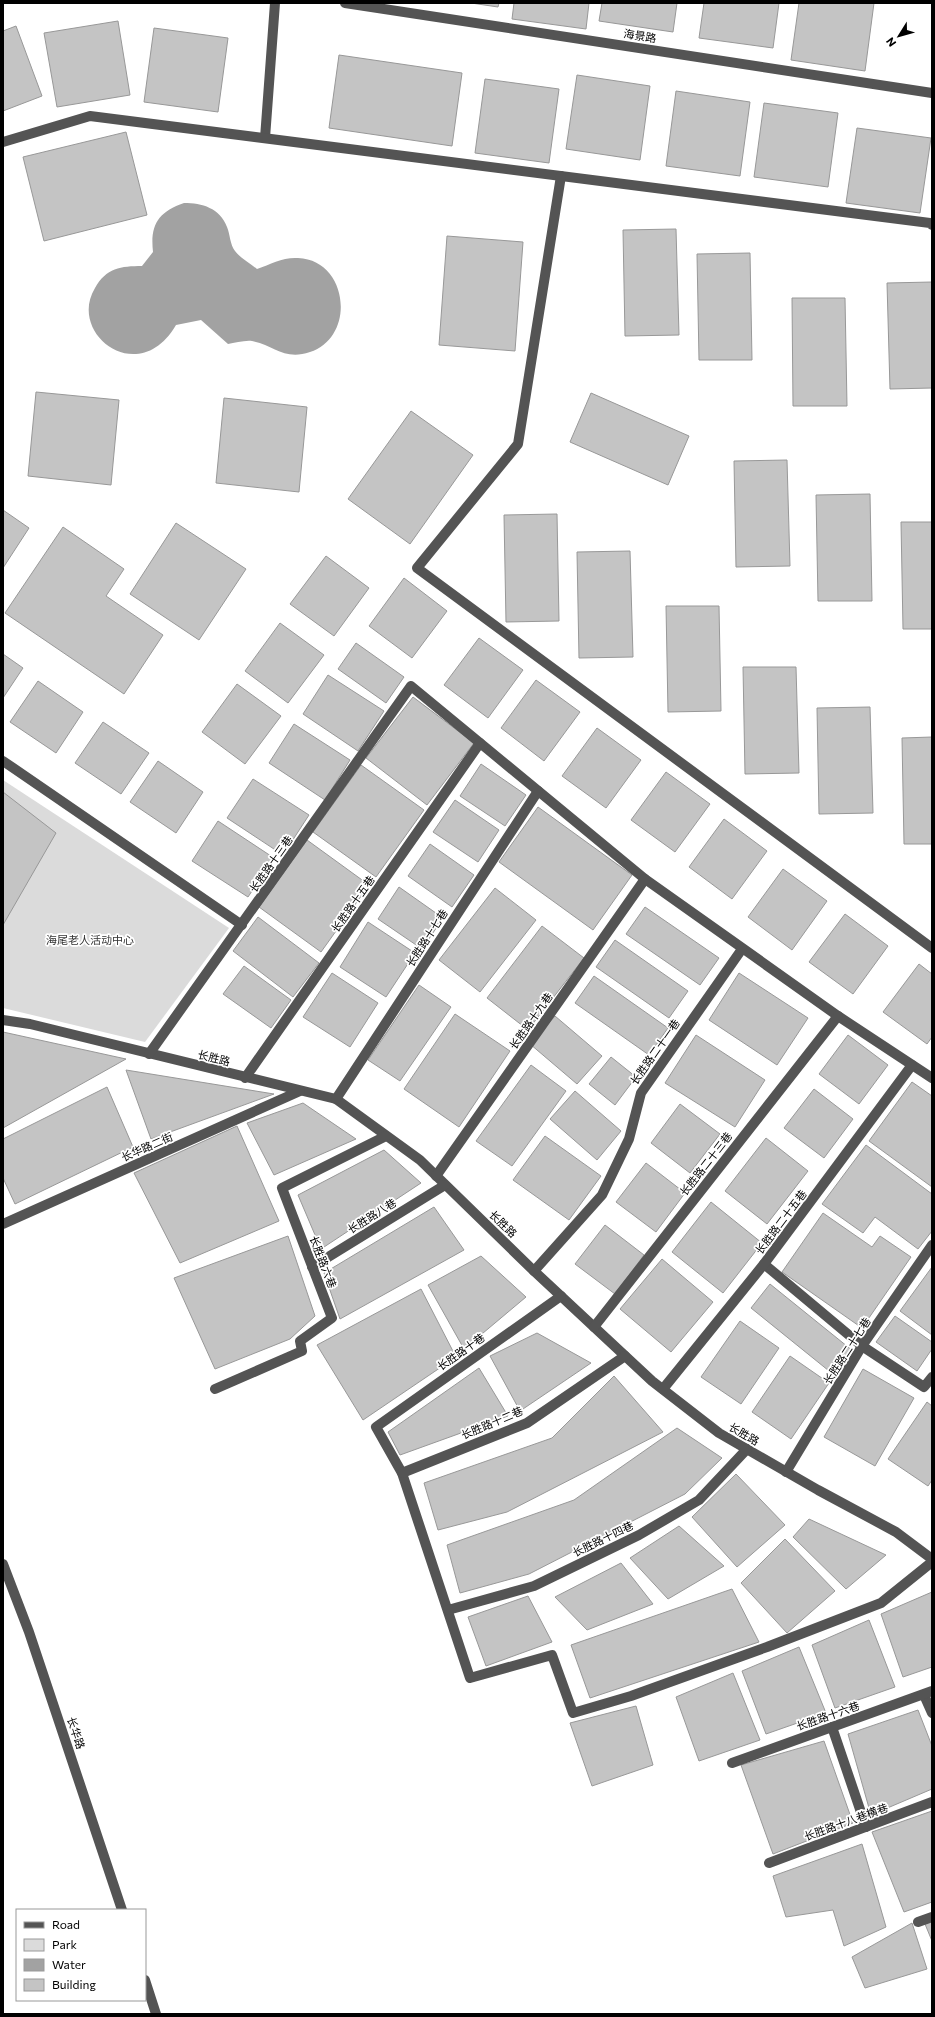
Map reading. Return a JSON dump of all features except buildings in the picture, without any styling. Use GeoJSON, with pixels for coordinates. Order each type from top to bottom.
{"type":"FeatureCollection","features":[{"type":"Feature","properties":{"kind":"street"},"geometry":{"type":"LineString","coordinates":[[265,138],[275,3]]}},
{"type":"Feature","properties":{"kind":"street","name":"海景路"},"geometry":{"type":"LineString","coordinates":[[345,3],[932,93]]}},
{"type":"Feature","properties":{"kind":"street"},"geometry":{"type":"LineString","coordinates":[[3,142],[90,116],[930,223],[932,225]]}},
{"type":"Feature","properties":{"kind":"street"},"geometry":{"type":"LineString","coordinates":[[561,176],[518,444],[417,568],[932,948]]}},
{"type":"Feature","properties":{"kind":"street","name":"长胜路十三巷"},"geometry":{"type":"LineString","coordinates":[[149,1054],[411,686],[480,743]]}},
{"type":"Feature","properties":{"kind":"street"},"geometry":{"type":"LineString","coordinates":[[480,743],[645,880],[838,1016],[932,1078]]}},
{"type":"Feature","properties":{"kind":"street","name":"长胜路十五巷"},"geometry":{"type":"LineString","coordinates":[[244,1078],[480,743]]}},
{"type":"Feature","properties":{"kind":"street"},"geometry":{"type":"LineString","coordinates":[[3,761],[242,925]]}},
{"type":"Feature","properties":{"kind":"street","name":"长胜路十七巷"},"geometry":{"type":"LineString","coordinates":[[336,1099],[538,791]]}},
{"type":"Feature","properties":{"kind":"street","name":"长胜路十九巷"},"geometry":{"type":"LineString","coordinates":[[436,1176],[645,880]]}},
{"type":"Feature","properties":{"kind":"street","name":"长胜路二十一巷"},"geometry":{"type":"LineString","coordinates":[[534,1272],[602,1195],[629,1138],[641,1093],[742,949]]}},
{"type":"Feature","properties":{"kind":"street","name":"长胜路二十三巷"},"geometry":{"type":"LineString","coordinates":[[594,1327],[838,1016]]}},
{"type":"Feature","properties":{"kind":"street","name":"长胜路"},"geometry":{"type":"LineString","coordinates":[[3,1020],[30,1024],[244,1078],[336,1099],[420,1160],[534,1272],[625,1356],[663,1389],[719,1433],[786,1472],[896,1532],[932,1561]]}},
{"type":"Feature","properties":{"kind":"street","name":"长胜路二十五巷"},"geometry":{"type":"LineString","coordinates":[[663,1389],[764,1264],[912,1065]]}},
{"type":"Feature","properties":{"kind":"street","name":"长华路二街"},"geometry":{"type":"LineString","coordinates":[[3,1224],[300,1091]]}},
{"type":"Feature","properties":{"kind":"street","name":"长胜路六巷"},"geometry":{"type":"LineString","coordinates":[[215,1389],[302,1351],[300,1341],[332,1318],[282,1188],[386,1136]]}},
{"type":"Feature","properties":{"kind":"street","name":"长胜路八巷"},"geometry":{"type":"LineString","coordinates":[[312,1267],[445,1185]]}},
{"type":"Feature","properties":{"kind":"street","name":"长胜路二十七巷"},"geometry":{"type":"LineString","coordinates":[[786,1472],[862,1346],[932,1246]]}},
{"type":"Feature","properties":{"kind":"street"},"geometry":{"type":"LineString","coordinates":[[764,1264],[862,1346],[924,1387],[932,1377]]}},
{"type":"Feature","properties":{"kind":"street","name":"长胜路十巷"},"geometry":{"type":"LineString","coordinates":[[402,1473],[376,1427],[561,1296]]}},
{"type":"Feature","properties":{"kind":"street","name":"长胜路十二巷"},"geometry":{"type":"LineString","coordinates":[[402,1473],[527,1423],[625,1356]]}},
{"type":"Feature","properties":{"kind":"street","name":"长胜路十四巷"},"geometry":{"type":"LineString","coordinates":[[448,1610],[534,1586],[639,1535],[700,1500],[747,1449]]}},
{"type":"Feature","properties":{"kind":"street"},"geometry":{"type":"LineString","coordinates":[[402,1473],[470,1678],[552,1655],[573,1713],[631,1696],[767,1647],[881,1603],[932,1561]]}},
{"type":"Feature","properties":{"kind":"street","name":"长华路"},"geometry":{"type":"LineString","coordinates":[[3,1564],[29,1632],[122,1909]]}},
{"type":"Feature","properties":{"kind":"street"},"geometry":{"type":"LineString","coordinates":[[928,1693],[932,1714]]}},
{"type":"Feature","properties":{"kind":"street","name":"长胜路十六巷"},"geometry":{"type":"LineString","coordinates":[[732,1763],[832,1726],[928,1693]]}},
{"type":"Feature","properties":{"kind":"street"},"geometry":{"type":"LineString","coordinates":[[832,1726],[866,1827]]}},
{"type":"Feature","properties":{"kind":"street","name":"长胜路十八巷横巷"},"geometry":{"type":"LineString","coordinates":[[769,1863],[932,1802]]}},
{"type":"Feature","properties":{"kind":"street"},"geometry":{"type":"LineString","coordinates":[[918,1922],[932,1917]]}},
{"type":"Feature","properties":{"kind":"street"},"geometry":{"type":"LineString","coordinates":[[146,1983],[156,2014]]}},
{"type":"Feature","properties":{"kind":"green space","name":"海尾老人活动中心"},"geometry":{"type":"Polygon","coordinates":[[[3,780],[229,928],[145,1042],[3,1008],[3,780]]]}},
{"type":"Feature","properties":{"kind":"water"},"geometry":{"type":"Polygon","coordinates":[[[184,203],[197,204],[210,208],[220,215],[227,227],[232,246],[237,254],[257,269],[282,260],[298,258],[315,262],[328,271],[336,284],[340,300],[340,316],[335,331],[325,343],[310,352],[293,355],[286,354],[252,341],[228,344],[201,320],[176,325],[161,344],[144,353],[127,354],[111,348],[99,337],[91,322],[89,305],[99,281],[109,272],[121,268],[142,266],[153,252],[153,234],[162,215],[184,203]]]}}]}
